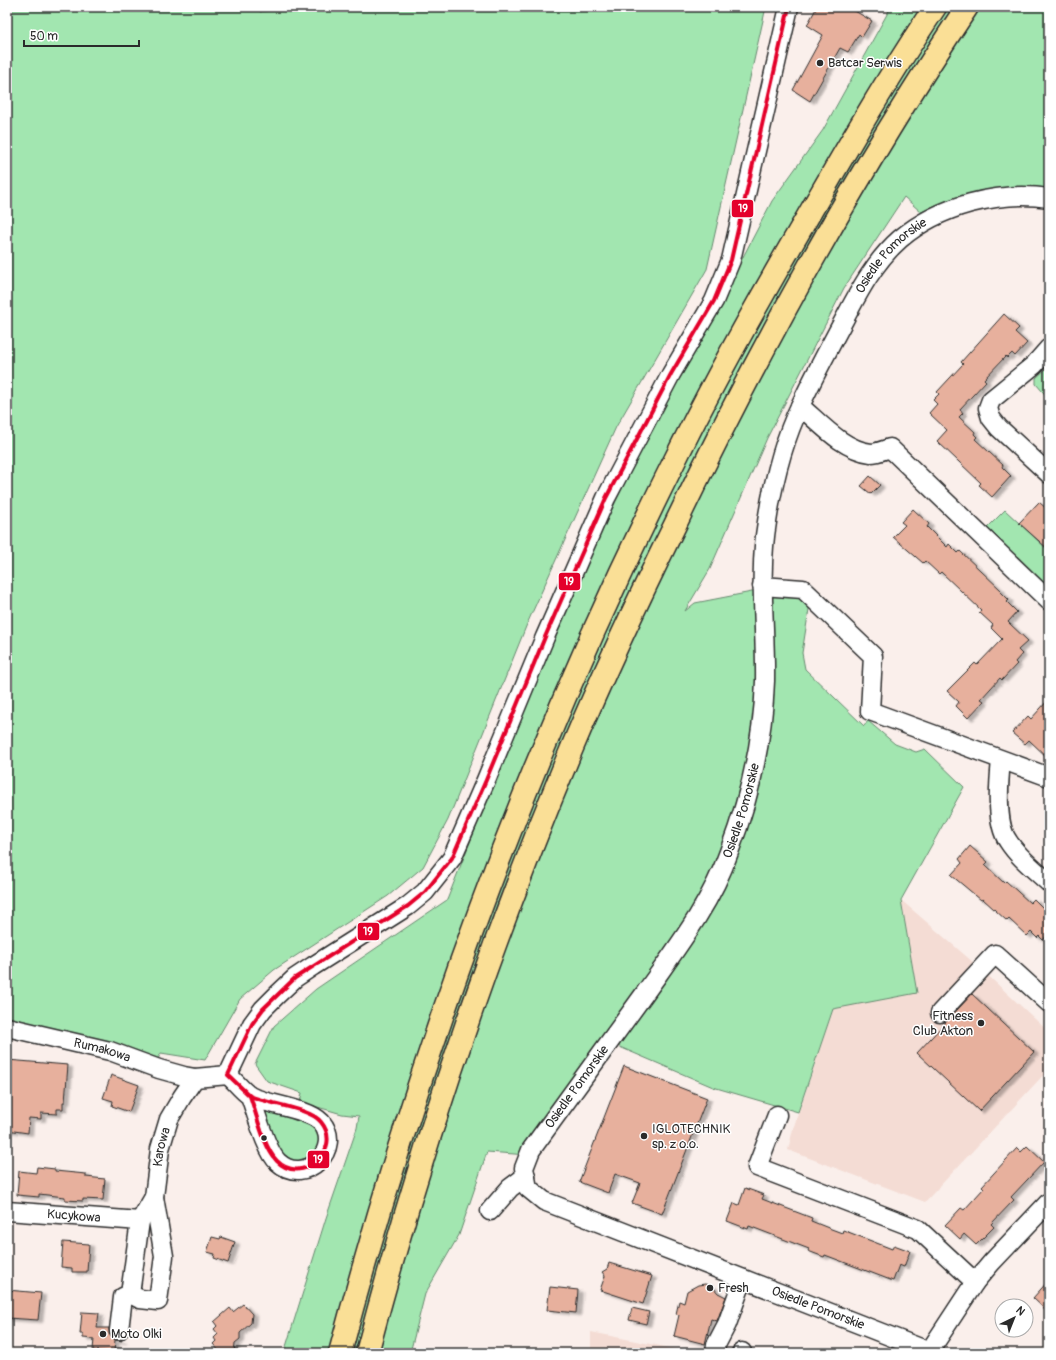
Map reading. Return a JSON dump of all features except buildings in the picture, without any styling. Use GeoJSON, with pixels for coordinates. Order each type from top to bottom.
{"type":"FeatureCollection","features":[{"type":"Feature","properties":{"kind":"highway"},"geometry":{"type":"LineString","coordinates":[[340,1353],[364,1262],[404,1130],[449,996],[498,860],[549,735],[615,584],[676,458],[724,365],[769,283],[842,157],[935,7]]}},
{"type":"Feature","properties":{"kind":"highway"},"geometry":{"type":"LineString","coordinates":[[367,1353],[390,1268],[430,1136],[474,1003],[524,869],[576,740],[641,595],[749,376],[864,170],[942,44],[967,7]]}},
{"type":"Feature","properties":{"kind":"street"},"geometry":{"type":"LineString","coordinates":[[250,1096],[269,1149],[278,1162],[288,1168],[300,1170],[310,1168],[318,1162],[325,1152],[328,1141],[327,1132],[321,1122],[311,1116],[250,1096],[228,1075],[252,1024],[263,1009],[278,994],[295,978],[408,906],[425,892],[452,858],[545,637],[606,498],[671,374],[714,301],[724,278],[731,260],[789,7]]}},
{"type":"Feature","properties":{"kind":"street","name":"Osiedle Pomorskie"},"geometry":{"type":"LineString","coordinates":[[1049,198],[1017,196],[986,200],[936,216],[915,228],[899,240],[883,256],[866,280],[836,335],[800,406],[785,444],[774,483],[766,526],[762,586],[765,679],[762,720],[756,765],[728,856],[706,901],[681,943],[531,1150],[524,1168],[528,1188],[544,1201],[931,1352],[975,1282],[1049,1202]]}},
{"type":"Feature","properties":{"kind":"street"},"geometry":{"type":"LineString","coordinates":[[1049,348],[1034,365],[992,400],[988,408],[992,418],[999,428],[1049,474]]}},
{"type":"Feature","properties":{"kind":"street"},"geometry":{"type":"LineString","coordinates":[[800,406],[835,436],[854,448],[873,453],[890,448],[1049,601]]}},
{"type":"Feature","properties":{"kind":"street"},"geometry":{"type":"LineString","coordinates":[[762,586],[803,589],[873,656],[870,710],[1049,777]]}},
{"type":"Feature","properties":{"kind":"street"},"geometry":{"type":"LineString","coordinates":[[1001,760],[999,786],[1001,822],[1007,840],[1021,857],[1049,883]]}},
{"type":"Feature","properties":{"kind":"street"},"geometry":{"type":"LineString","coordinates":[[940,1013],[995,954],[1049,1003]]}},
{"type":"Feature","properties":{"kind":"street","name":"Rumakowa"},"geometry":{"type":"LineString","coordinates":[[7,1027],[110,1051],[159,1069],[195,1078],[228,1075]]}},
{"type":"Feature","properties":{"kind":"street","name":"Karowa"},"geometry":{"type":"LineString","coordinates":[[140,1221],[154,1197],[160,1149],[169,1119],[195,1078]]}},
{"type":"Feature","properties":{"kind":"street"},"geometry":{"type":"LineString","coordinates":[[777,1114],[757,1167],[918,1229],[975,1282]]}},
{"type":"Feature","properties":{"kind":"street"},"geometry":{"type":"LineString","coordinates":[[490,1211],[510,1188],[526,1176]]}},
{"type":"Feature","properties":{"kind":"street"},"geometry":{"type":"LineString","coordinates":[[119,1330],[123,1297],[130,1294],[140,1298],[158,1301],[164,1256],[154,1197]]}},
{"type":"Feature","properties":{"kind":"street","name":"Kucykowa"},"geometry":{"type":"LineString","coordinates":[[7,1211],[140,1221]]}},
{"type":"Feature","properties":{"kind":"street"},"geometry":{"type":"LineString","coordinates":[[130,1294],[140,1221]]}},
{"type":"Feature","properties":{"kind":"street"},"geometry":{"type":"LineString","coordinates":[[715,1353],[716,1345],[727,1324],[743,1279]]}},
{"type":"Feature","properties":{"kind":"shaded area"},"geometry":{"type":"Polygon","coordinates":[[[901,900],[981,969],[1049,1032],[1049,1069],[925,1202],[788,1150],[793,1129],[833,1009],[917,993],[901,900]]]}},
{"type":"Feature","properties":{"kind":"shaded area"},"geometry":{"type":"Polygon","coordinates":[[[591,1332],[695,1353],[591,1353],[591,1332]]]}},
{"type":"Feature","properties":{"kind":"green space"},"geometry":{"type":"Polygon","coordinates":[[[7,7],[259,7],[260,12],[285,7],[766,7],[707,269],[616,427],[527,624],[448,820],[423,867],[388,896],[274,970],[240,999],[205,1060],[161,1053],[157,1061],[7,1018],[7,7]]]}},
{"type":"Feature","properties":{"kind":"green space"},"geometry":{"type":"Polygon","coordinates":[[[891,7],[1049,7],[1049,188],[1015,187],[983,191],[953,199],[921,212],[904,197],[844,288],[767,438],[710,569],[685,611],[695,603],[762,590],[793,595],[810,603],[802,653],[805,669],[864,726],[868,721],[895,744],[916,752],[925,749],[964,787],[901,900],[917,993],[833,1009],[798,1112],[713,1087],[608,1042],[528,1155],[487,1152],[459,1235],[425,1294],[410,1353],[284,1353],[326,1218],[357,1128],[359,1116],[342,1114],[300,1102],[302,1093],[267,1081],[255,1064],[274,1026],[316,989],[447,900],[530,691],[586,562],[678,375],[729,284],[772,201],[823,130],[891,7]]]}},
{"type":"Feature","properties":{"kind":"green space"},"geometry":{"type":"Polygon","coordinates":[[[1049,366],[1049,399],[1036,384],[1036,378],[1049,366]]]}},
{"type":"Feature","properties":{"kind":"green space"},"geometry":{"type":"Polygon","coordinates":[[[1005,510],[1049,551],[1049,589],[987,528],[1005,510]]]}},
{"type":"Feature","properties":{"kind":"green space"},"geometry":{"type":"Polygon","coordinates":[[[265,1110],[308,1121],[315,1126],[321,1140],[315,1153],[306,1160],[292,1162],[279,1154],[264,1112],[265,1110]]]}},
{"type":"Feature","properties":{"kind":"transit line","name":"19"},"geometry":{"type":"LineString","coordinates":[[228,1075],[252,1024],[263,1009],[295,978],[408,906],[425,892],[452,858],[545,637],[606,498],[671,374],[714,301],[731,260],[789,7]]}},
{"type":"Feature","properties":{"kind":"transit line","name":"19"},"geometry":{"type":"LineString","coordinates":[[228,1075],[250,1096]]}},
{"type":"Feature","properties":{"kind":"transit line","name":"19"},"geometry":{"type":"LineString","coordinates":[[250,1096],[308,1113],[316,1117],[321,1122],[327,1133],[327,1143],[324,1153],[317,1161],[308,1167],[297,1169],[287,1168],[277,1161],[272,1155],[264,1139],[250,1096]]}},
{"type":"Feature","properties":{"kind":"place","name":"Batcar Serwis"},"geometry":{"type":"Point","coordinates":[820,63]}},
{"type":"Feature","properties":{"kind":"place","name":"Fitness Club Akton"},"geometry":{"type":"Point","coordinates":[981,1023]}},
{"type":"Feature","properties":{"kind":"place","name":"IGLOTECHNIK sp. z o.o."},"geometry":{"type":"Point","coordinates":[644,1136]}},
{"type":"Feature","properties":{"kind":"place","name":"Fresh"},"geometry":{"type":"Point","coordinates":[710,1288]}},
{"type":"Feature","properties":{"kind":"place","name":"Moto Olki"},"geometry":{"type":"Point","coordinates":[103,1334]}}]}
